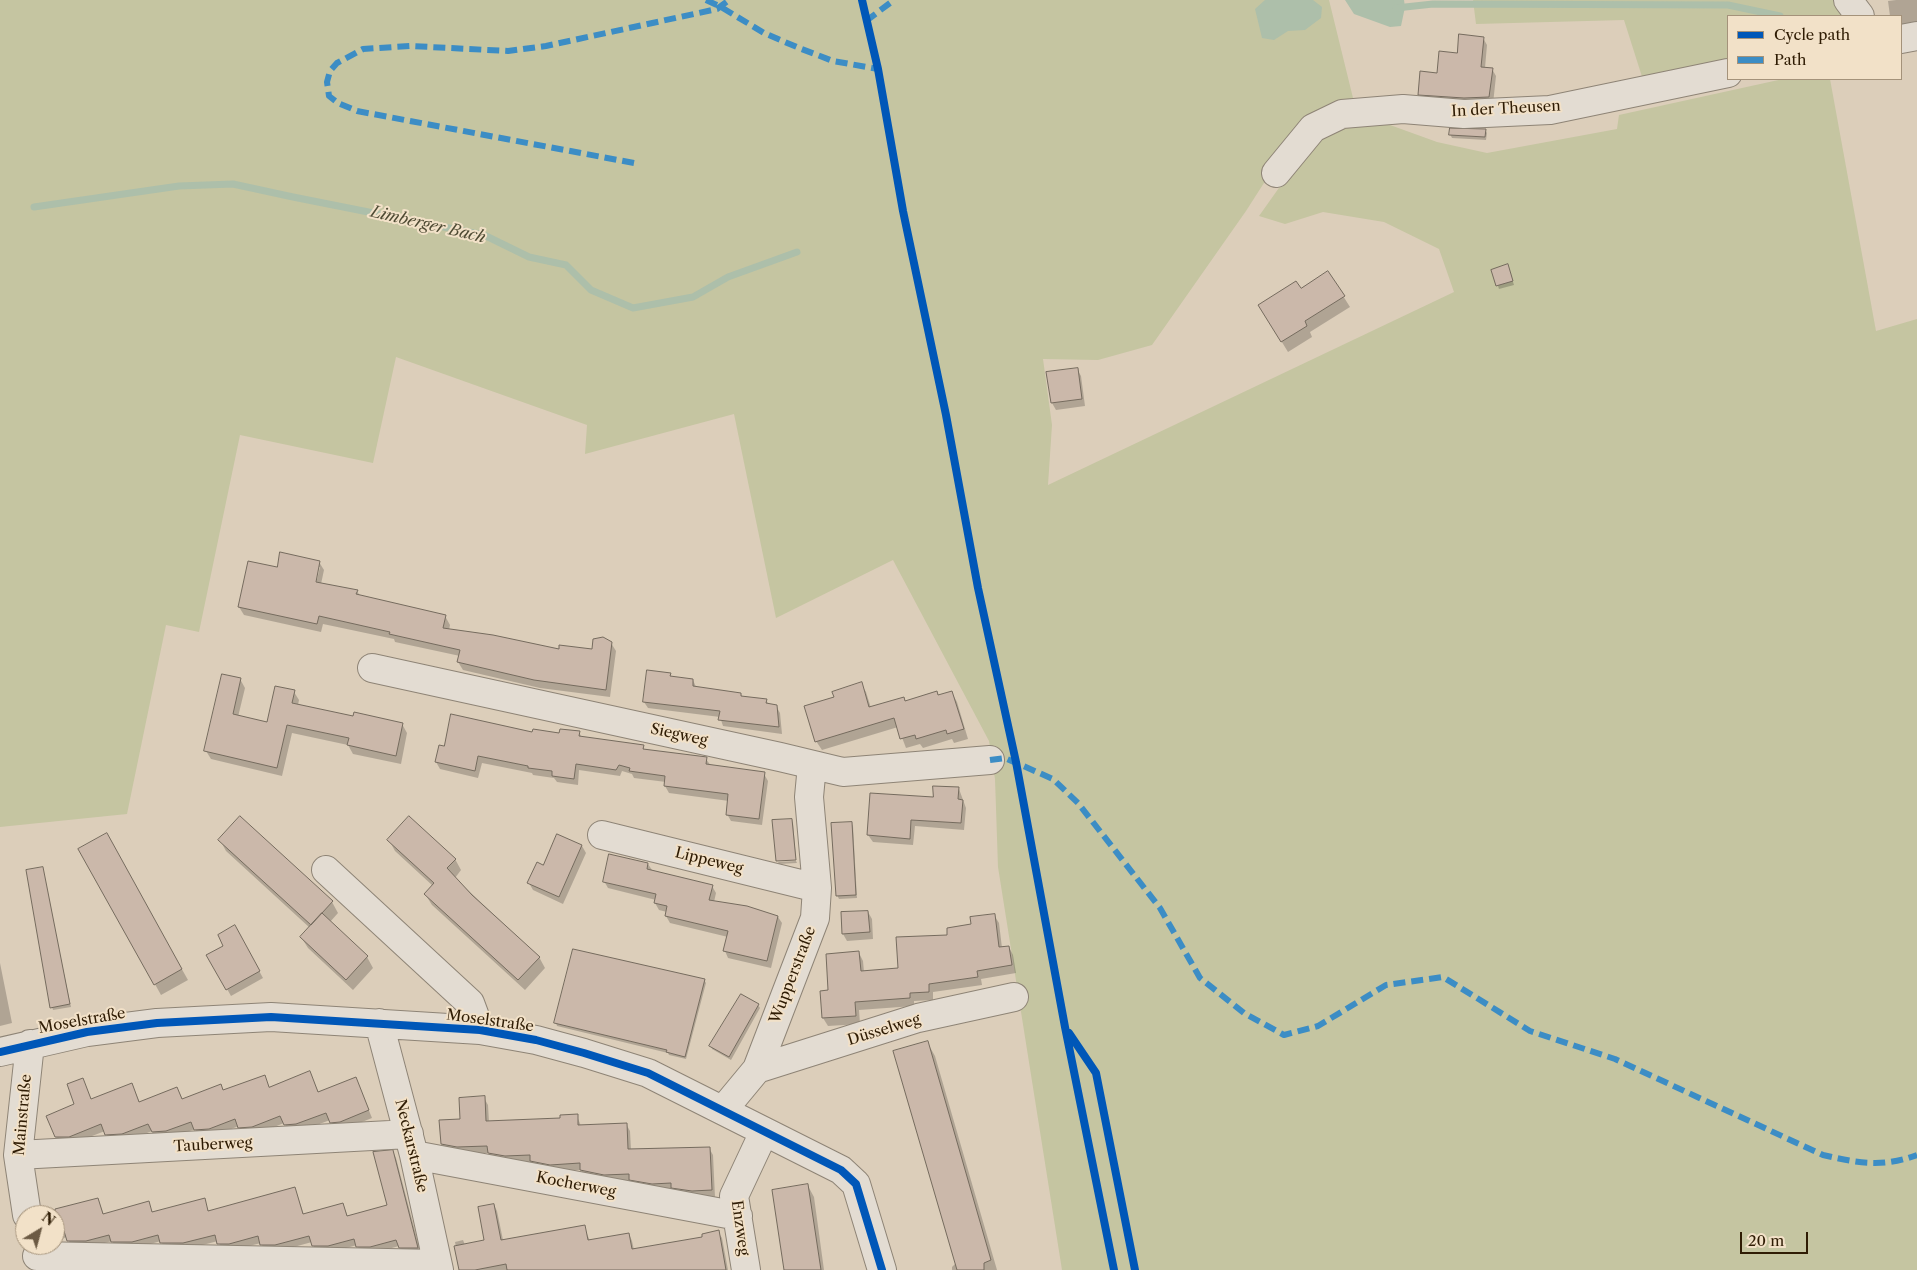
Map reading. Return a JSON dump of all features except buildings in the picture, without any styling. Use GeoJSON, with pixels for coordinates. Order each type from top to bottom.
{"type":"FeatureCollection","features":[{"type":"Feature","properties":{"kind":"street"},"geometry":{"type":"LineString","coordinates":[[1848,0],[1859,15]]}},
{"type":"Feature","properties":{"kind":"street"},"geometry":{"type":"LineString","coordinates":[[1902,39],[1917,36]]}},
{"type":"Feature","properties":{"kind":"street","name":"In der Theusen"},"geometry":{"type":"LineString","coordinates":[[1276,173],[1313,128],[1342,114],[1403,109],[1464,114],[1550,110],[1727,73]]}},
{"type":"Feature","properties":{"kind":"street","name":"Siegweg"},"geometry":{"type":"LineString","coordinates":[[372,668],[843,772],[990,760]]}},
{"type":"Feature","properties":{"kind":"street","name":"Wupperstraße"},"geometry":{"type":"LineString","coordinates":[[724,1110],[757,1070],[815,918],[817,888],[809,797],[812,765]]}},
{"type":"Feature","properties":{"kind":"street","name":"Lippeweg"},"geometry":{"type":"LineString","coordinates":[[602,835],[817,888]]}},
{"type":"Feature","properties":{"kind":"street"},"geometry":{"type":"LineString","coordinates":[[326,870],[470,1002],[480,1030]]}},
{"type":"Feature","properties":{"kind":"street","name":"Düsselweg"},"geometry":{"type":"LineString","coordinates":[[757,1070],[918,1018],[1014,997]]}},
{"type":"Feature","properties":{"kind":"street","name":"Moselstraße"},"geometry":{"type":"LineString","coordinates":[[0,1052],[87,1032],[157,1023],[271,1017],[480,1030],[565,1048],[648,1073],[841,1170],[856,1184],[882,1270]]}},
{"type":"Feature","properties":{"kind":"street","name":"Neckarstraße"},"geometry":{"type":"LineString","coordinates":[[379,1023],[412,1144],[438,1267]]}},
{"type":"Feature","properties":{"kind":"street","name":"Mainstraße"},"geometry":{"type":"LineString","coordinates":[[26,1205],[18,1155],[30,1044]]}},
{"type":"Feature","properties":{"kind":"street","name":"Enzweg"},"geometry":{"type":"LineString","coordinates":[[746,1270],[734,1196],[764,1132]]}},
{"type":"Feature","properties":{"kind":"street","name":"Tauberweg"},"geometry":{"type":"LineString","coordinates":[[18,1155],[412,1144]]}},
{"type":"Feature","properties":{"kind":"street","name":"Kocherweg"},"geometry":{"type":"LineString","coordinates":[[412,1144],[738,1216]]}},
{"type":"Feature","properties":{"kind":"street"},"geometry":{"type":"LineString","coordinates":[[37,1257],[438,1267]]}},
{"type":"Feature","properties":{"kind":"shaded area"},"geometry":{"type":"Polygon","coordinates":[[[0,0],[1329,0],[1353,98],[1322,108],[1296,133],[1246,211],[1152,345],[1098,360],[1043,359],[1052,425],[1048,485],[1454,292],[1439,249],[1384,222],[1323,212],[1285,224],[1259,216],[1308,147],[1333,126],[1379,121],[1437,142],[1487,153],[1617,129],[1619,115],[1778,80],[1830,80],[1876,331],[1917,319],[1917,1270],[1062,1270],[998,867],[995,779],[989,741],[893,560],[776,618],[734,414],[585,454],[587,425],[396,357],[373,463],[240,435],[199,632],[166,625],[127,814],[0,827],[0,0]]]}},
{"type":"Feature","properties":{"kind":"shaded area"},"geometry":{"type":"Polygon","coordinates":[[[1265,0],[1313,0],[1322,7],[1321,18],[1305,30],[1288,31],[1274,40],[1262,38],[1255,9],[1265,0]]]}},
{"type":"Feature","properties":{"kind":"shaded area"},"geometry":{"type":"Polygon","coordinates":[[[1345,0],[1404,0],[1405,7],[1401,26],[1390,27],[1354,14],[1345,0]]]}},
{"type":"Feature","properties":{"kind":"shaded area"},"geometry":{"type":"Polygon","coordinates":[[[1473,0],[1837,0],[1849,15],[1727,15],[1727,67],[1644,83],[1624,20],[1476,24],[1473,0]]]}},
{"type":"Feature","properties":{"kind":"waterway","name":"Limberger Bach"},"geometry":{"type":"LineString","coordinates":[[1396,8],[1433,4],[1728,5],[1775,15]]}},
{"type":"Feature","properties":{"kind":"waterway","name":"Limberger Bach"},"geometry":{"type":"LineString","coordinates":[[34,207],[179,186],[233,184],[484,235],[529,257],[566,265],[591,290],[633,308],[693,297],[728,277],[797,252]]}},
{"type":"Feature","properties":{"kind":"marked path"},"geometry":{"type":"LineString","coordinates":[[706,0],[764,33],[799,48],[833,61],[878,69]]}},
{"type":"Feature","properties":{"kind":"marked path"},"geometry":{"type":"LineString","coordinates":[[634,163],[357,111],[338,103],[329,96],[327,82],[330,71],[337,63],[363,49],[411,46],[508,51],[546,46],[717,9],[729,0]]}},
{"type":"Feature","properties":{"kind":"marked path"},"geometry":{"type":"LineString","coordinates":[[866,21],[894,0]]}},
{"type":"Feature","properties":{"kind":"marked path"},"geometry":{"type":"LineString","coordinates":[[990,760],[1005,758],[1053,779],[1078,803],[1160,908],[1200,978],[1244,1013],[1284,1035],[1318,1026],[1386,985],[1443,977],[1530,1031],[1615,1059],[1823,1155],[1870,1163],[1892,1162],[1917,1155]]}},
{"type":"Feature","properties":{"kind":"cycle path"},"geometry":{"type":"LineString","coordinates":[[862,0],[878,69],[903,211],[946,415],[978,588],[1016,762],[1065,1027],[1114,1270]]}},
{"type":"Feature","properties":{"kind":"cycle path"},"geometry":{"type":"LineString","coordinates":[[0,1052],[87,1032],[157,1023],[271,1017],[480,1030],[536,1040],[648,1073],[841,1170],[856,1184],[882,1270]]}},
{"type":"Feature","properties":{"kind":"cycle path"},"geometry":{"type":"LineString","coordinates":[[1069,1033],[1096,1073],[1135,1270]]}}]}
